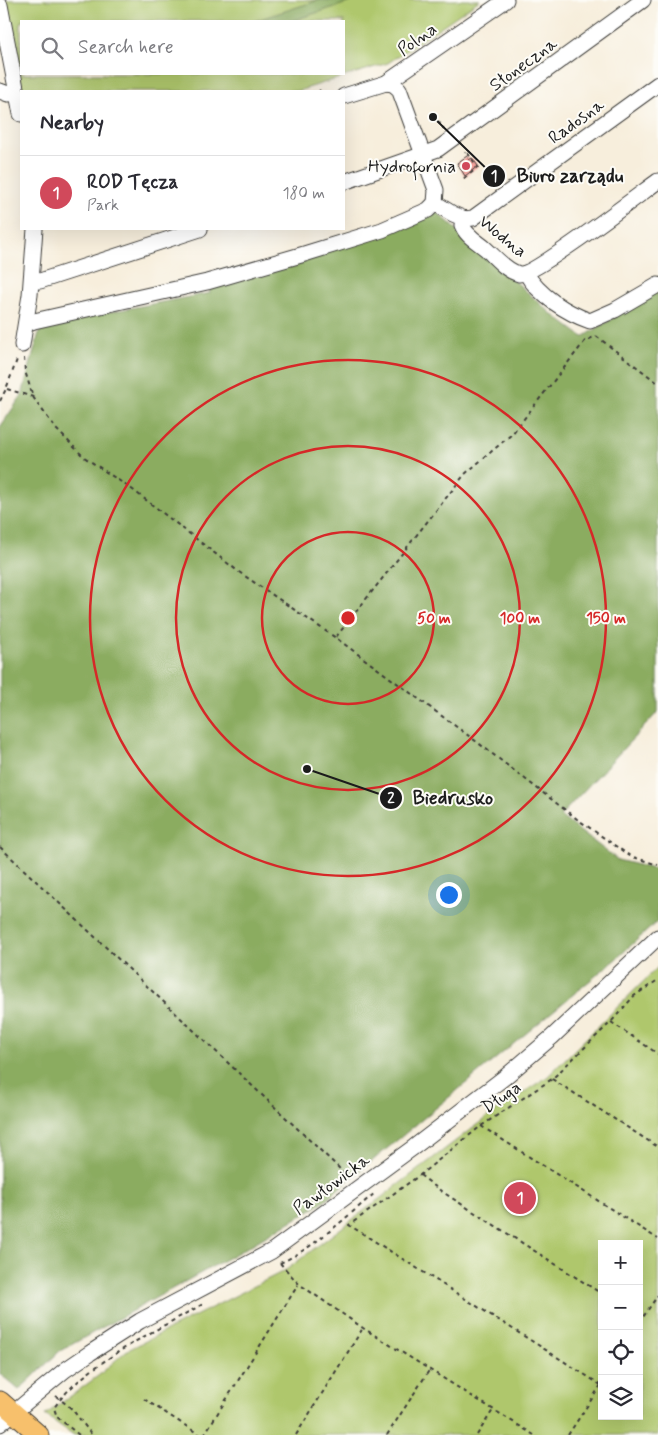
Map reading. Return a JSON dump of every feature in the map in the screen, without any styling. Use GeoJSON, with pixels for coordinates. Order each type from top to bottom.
{"type":"FeatureCollection","features":[{"type":"Feature","properties":{"kind":"main road"},"geometry":{"type":"LineString","coordinates":[[5,1413],[40,1435]]}},
{"type":"Feature","properties":{"kind":"street","name":"Polna"},"geometry":{"type":"LineString","coordinates":[[345,96],[386,83],[506,0]]}},
{"type":"Feature","properties":{"kind":"street","name":"Słoneczna"},"geometry":{"type":"LineString","coordinates":[[345,182],[424,155],[443,146],[643,0]]}},
{"type":"Feature","properties":{"kind":"street"},"geometry":{"type":"LineString","coordinates":[[0,5],[20,107]]}},
{"type":"Feature","properties":{"kind":"street"},"geometry":{"type":"LineString","coordinates":[[26,324],[207,282],[382,230],[428,210],[435,203],[436,190],[399,89],[393,84],[386,83]]}},
{"type":"Feature","properties":{"kind":"street","name":"Radosna"},"geometry":{"type":"LineString","coordinates":[[465,219],[473,218],[512,191],[658,84]]}},
{"type":"Feature","properties":{"kind":"street"},"geometry":{"type":"LineString","coordinates":[[0,90],[8,94],[18,93]]}},
{"type":"Feature","properties":{"kind":"street"},"geometry":{"type":"LineString","coordinates":[[526,273],[559,252],[658,181]]}},
{"type":"Feature","properties":{"kind":"street","name":"Wodna"},"geometry":{"type":"LineString","coordinates":[[435,203],[465,219],[462,225],[465,232],[502,264],[518,274],[526,273],[530,281],[573,315],[590,321],[615,310],[658,285]]}},
{"type":"Feature","properties":{"kind":"street"},"geometry":{"type":"LineString","coordinates":[[22,346],[30,295],[35,230]]}},
{"type":"Feature","properties":{"kind":"street"},"geometry":{"type":"LineString","coordinates":[[40,281],[197,230]]}},
{"type":"Feature","properties":{"kind":"street","name":"Pawłowicka"},"geometry":{"type":"LineString","coordinates":[[5,1413],[90,1352],[140,1321],[272,1251],[356,1190],[505,1077],[552,1037],[658,937]]}},
{"type":"Feature","properties":{"kind":"street"},"geometry":{"type":"LineString","coordinates":[[0,1431],[5,1435]]}},
{"type":"Feature","properties":{"kind":"path"},"geometry":{"type":"LineString","coordinates":[[464,177],[478,167],[466,151],[465,153]]}},
{"type":"Feature","properties":{"kind":"path"},"geometry":{"type":"LineString","coordinates":[[336,638],[356,615],[465,474],[512,434],[585,341],[596,336],[658,383]]}},
{"type":"Feature","properties":{"kind":"path"},"geometry":{"type":"LineString","coordinates":[[0,401],[22,346]]}},
{"type":"Feature","properties":{"kind":"path"},"geometry":{"type":"LineString","coordinates":[[22,346],[33,397],[56,429],[84,457],[133,490],[239,572],[336,638],[477,742],[577,819],[630,856],[658,864]]}},
{"type":"Feature","properties":{"kind":"path"},"geometry":{"type":"LineString","coordinates":[[6,389],[33,397]]}},
{"type":"Feature","properties":{"kind":"path"},"geometry":{"type":"LineString","coordinates":[[0,847],[331,1160],[356,1190]]}},
{"type":"Feature","properties":{"kind":"path","name":"Długa"},"geometry":{"type":"LineString","coordinates":[[598,1382],[349,1225],[420,1175],[481,1126],[552,1079],[634,996],[658,980]]}},
{"type":"Feature","properties":{"kind":"path"},"geometry":{"type":"LineString","coordinates":[[610,1022],[658,1054]]}},
{"type":"Feature","properties":{"kind":"path"},"geometry":{"type":"LineString","coordinates":[[552,1079],[658,1147]]}},
{"type":"Feature","properties":{"kind":"path"},"geometry":{"type":"LineString","coordinates":[[481,1126],[658,1239]]}},
{"type":"Feature","properties":{"kind":"path"},"geometry":{"type":"LineString","coordinates":[[420,1175],[441,1191],[598,1291]]}},
{"type":"Feature","properties":{"kind":"path"},"geometry":{"type":"LineString","coordinates":[[272,1251],[299,1284],[363,1328],[534,1435]]}},
{"type":"Feature","properties":{"kind":"path"},"geometry":{"type":"LineString","coordinates":[[144,1398],[202,1435],[299,1284]]}},
{"type":"Feature","properties":{"kind":"path"},"geometry":{"type":"LineString","coordinates":[[643,1315],[658,1295]]}},
{"type":"Feature","properties":{"kind":"path"},"geometry":{"type":"LineString","coordinates":[[79,1435],[56,1417],[54,1408],[60,1400],[85,1375],[125,1349],[206,1302]]}},
{"type":"Feature","properties":{"kind":"path"},"geometry":{"type":"LineString","coordinates":[[296,1435],[363,1328]]}},
{"type":"Feature","properties":{"kind":"path"},"geometry":{"type":"LineString","coordinates":[[387,1435],[430,1369]]}},
{"type":"Feature","properties":{"kind":"path"},"geometry":{"type":"LineString","coordinates":[[45,1386],[72,1409],[92,1435]]}},
{"type":"Feature","properties":{"kind":"path"},"geometry":{"type":"LineString","coordinates":[[568,1435],[598,1391]]}},
{"type":"Feature","properties":{"kind":"path"},"geometry":{"type":"LineString","coordinates":[[477,1435],[494,1409]]}},
{"type":"Feature","properties":{"kind":"green space"},"geometry":{"type":"Polygon","coordinates":[[[6,0],[480,0],[388,63],[301,90],[22,90],[6,0]]]}},
{"type":"Feature","properties":{"kind":"green space"},"geometry":{"type":"Polygon","coordinates":[[[319,0],[357,0],[294,20],[257,20],[319,0]]]}},
{"type":"Feature","properties":{"kind":"green space"},"geometry":{"type":"Polygon","coordinates":[[[436,211],[552,314],[583,337],[658,290],[658,712],[560,816],[618,860],[658,870],[658,921],[616,959],[319,1205],[246,1248],[60,1351],[19,1390],[0,1374],[0,427],[22,395],[41,325],[210,293],[208,285],[436,211]]]}},
{"type":"Feature","properties":{"kind":"green space"},"geometry":{"type":"Polygon","coordinates":[[[658,967],[658,1435],[74,1435],[45,1415],[98,1376],[126,1351],[286,1270],[491,1114],[547,1077],[658,967]]]}},
{"type":"Feature","properties":{"kind":"building","name":"Hydrofornia"},"geometry":{"type":"Polygon","coordinates":[[[467,156],[469,160],[472,158],[478,166],[465,176],[457,163],[467,156]]]}},
{"type":"Feature","properties":{"kind":"place","name":"Biuro zarządu"},"geometry":{"type":"Point","coordinates":[433,117]}},
{"type":"Feature","properties":{"kind":"place","name":"Hydrofornia"},"geometry":{"type":"Point","coordinates":[466,166]}},
{"type":"Feature","properties":{"kind":"place","name":"Biedrusko"},"geometry":{"type":"Point","coordinates":[307,769]}},
{"type":"Feature","properties":{"kind":"place","name":"ROD Tęcza"},"geometry":{"type":"Point","coordinates":[520,1198]}}]}
